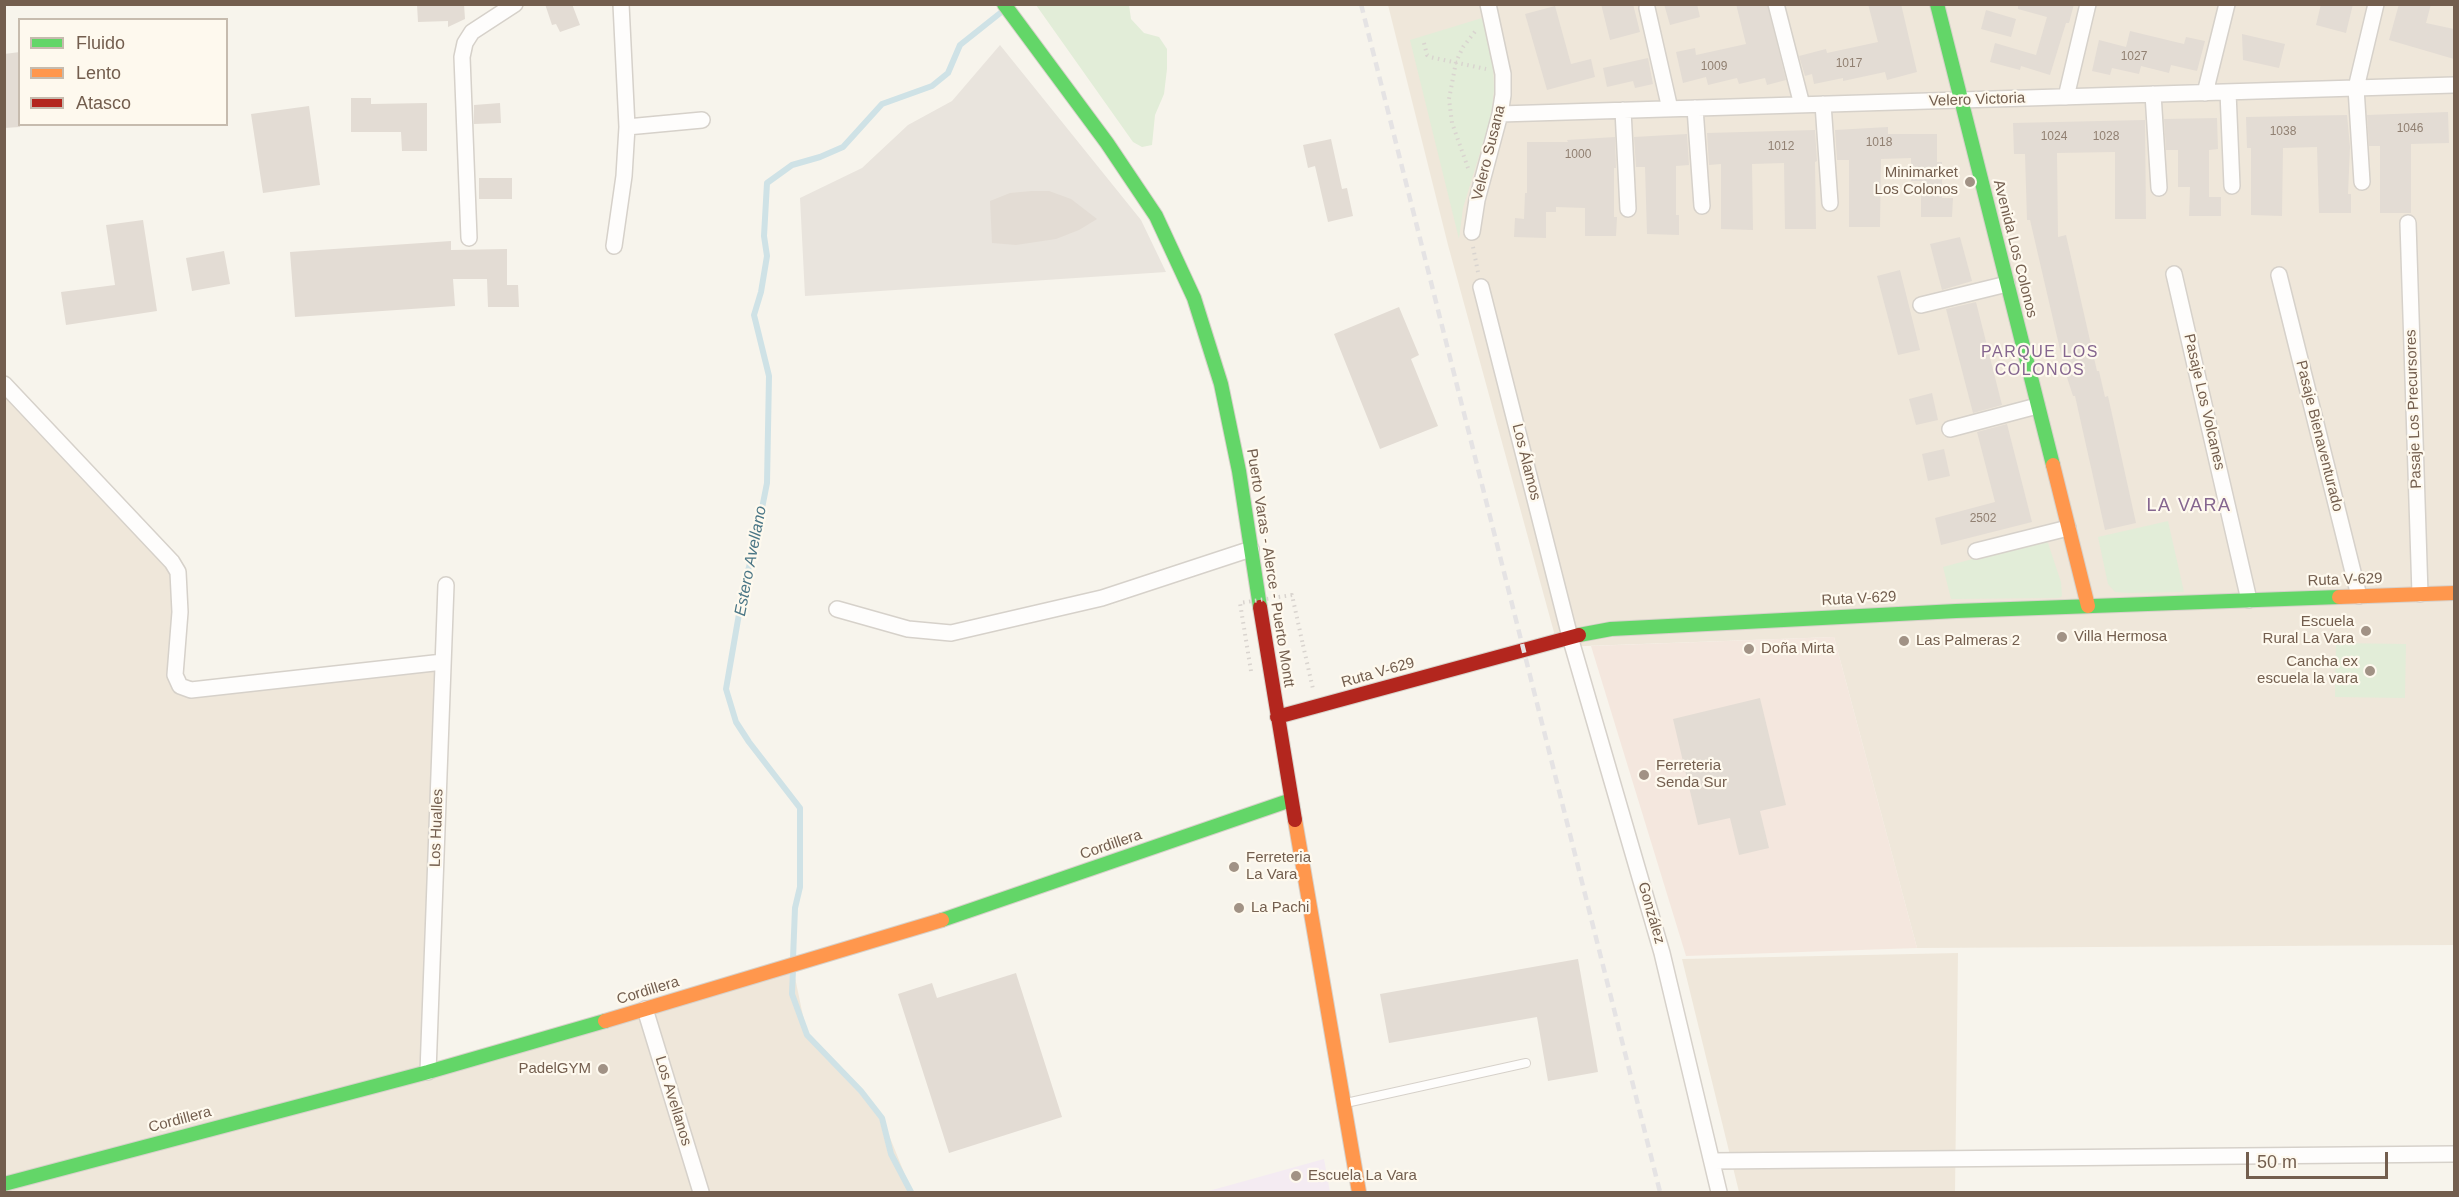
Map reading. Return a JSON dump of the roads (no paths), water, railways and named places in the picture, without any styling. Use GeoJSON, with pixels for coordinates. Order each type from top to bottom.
{"type":"FeatureCollection","features":[{"type":"Feature","properties":{"kind":"main road","name":"Puerto Varas - Alerce - Puerto Montt"},"geometry":{"type":"LineString","coordinates":[[1004,4],[1107,143],[1156,216],[1194,298],[1221,384],[1239,471],[1277,717],[1359,1192]]}},
{"type":"Feature","properties":{"kind":"main road","name":"Avenida Los Colonos"},"geometry":{"type":"LineString","coordinates":[[1937,4],[2088,606]]}},
{"type":"Feature","properties":{"kind":"main road","name":"Ruta V-629"},"geometry":{"type":"LineString","coordinates":[[1277,717],[1570,637],[1628,628],[2088,606],[2454,593]]}},
{"type":"Feature","properties":{"kind":"main road","name":"Cordillera"},"geometry":{"type":"LineString","coordinates":[[4,1184],[428,1072],[645,1009],[969,912],[1292,800]]}},
{"type":"Feature","properties":{"kind":"street"},"geometry":{"type":"LineString","coordinates":[[469,238],[462,57],[465,43],[472,32],[515,4]]}},
{"type":"Feature","properties":{"kind":"street"},"geometry":{"type":"LineString","coordinates":[[614,246],[624,176],[627,128],[621,4]]}},
{"type":"Feature","properties":{"kind":"street"},"geometry":{"type":"LineString","coordinates":[[1776,4],[1802,105]]}},
{"type":"Feature","properties":{"kind":"street"},"geometry":{"type":"LineString","coordinates":[[2066,97],[2088,4]]}},
{"type":"Feature","properties":{"kind":"street"},"geometry":{"type":"LineString","coordinates":[[2205,93],[2227,4]]}},
{"type":"Feature","properties":{"kind":"street"},"geometry":{"type":"LineString","coordinates":[[2362,182],[2356,88],[2376,4]]}},
{"type":"Feature","properties":{"kind":"street"},"geometry":{"type":"LineString","coordinates":[[1647,8],[1670,109]]}},
{"type":"Feature","properties":{"kind":"street","name":"Velero Susana"},"geometry":{"type":"LineString","coordinates":[[1472,232],[1481,184],[1500,114],[1503,74],[1489,10]]}},
{"type":"Feature","properties":{"kind":"street","name":"Velero Victoria"},"geometry":{"type":"LineString","coordinates":[[1500,114],[2454,85]]}},
{"type":"Feature","properties":{"kind":"street"},"geometry":{"type":"LineString","coordinates":[[2228,92],[2232,186]]}},
{"type":"Feature","properties":{"kind":"street"},"geometry":{"type":"LineString","coordinates":[[2153,94],[2159,188]]}},
{"type":"Feature","properties":{"kind":"street"},"geometry":{"type":"LineString","coordinates":[[1824,104],[1830,203]]}},
{"type":"Feature","properties":{"kind":"street"},"geometry":{"type":"LineString","coordinates":[[1695,108],[1702,206]]}},
{"type":"Feature","properties":{"kind":"street"},"geometry":{"type":"LineString","coordinates":[[1623,110],[1628,209]]}},
{"type":"Feature","properties":{"kind":"street"},"geometry":{"type":"LineString","coordinates":[[627,128],[702,120]]}},
{"type":"Feature","properties":{"kind":"street","name":"Pasaje Los Precursores"},"geometry":{"type":"LineString","coordinates":[[2408,223],[2420,594]]}},
{"type":"Feature","properties":{"kind":"street","name":"Pasaje Los Volcanes"},"geometry":{"type":"LineString","coordinates":[[2174,274],[2249,600]]}},
{"type":"Feature","properties":{"kind":"street","name":"Pasaje Bienaventurado"},"geometry":{"type":"LineString","coordinates":[[2279,275],[2359,596]]}},
{"type":"Feature","properties":{"kind":"street"},"geometry":{"type":"LineString","coordinates":[[1921,305],[2007,284]]}},
{"type":"Feature","properties":{"kind":"street","name":"Los Álamos"},"geometry":{"type":"LineString","coordinates":[[1481,287],[1570,637]]}},
{"type":"Feature","properties":{"kind":"street"},"geometry":{"type":"LineString","coordinates":[[4,384],[172,562],[178,572],[180,612],[175,675],[180,686],[191,690],[201,690],[443,662]]}},
{"type":"Feature","properties":{"kind":"street"},"geometry":{"type":"LineString","coordinates":[[1950,429],[2037,406]]}},
{"type":"Feature","properties":{"kind":"street"},"geometry":{"type":"LineString","coordinates":[[1976,551],[2068,528]]}},
{"type":"Feature","properties":{"kind":"street"},"geometry":{"type":"LineString","coordinates":[[837,609],[899,627],[930,633],[951,633],[1102,598],[1251,549]]}},
{"type":"Feature","properties":{"kind":"street","name":"Los Hualles"},"geometry":{"type":"LineString","coordinates":[[428,1072],[446,585]]}},
{"type":"Feature","properties":{"kind":"street","name":"González"},"geometry":{"type":"LineString","coordinates":[[1570,637],[1662,953],[1719,1192]]}},
{"type":"Feature","properties":{"kind":"street","name":"Los Avellanos"},"geometry":{"type":"LineString","coordinates":[[645,1009],[701,1192]]}},
{"type":"Feature","properties":{"kind":"street"},"geometry":{"type":"LineString","coordinates":[[1713,1161],[2454,1154]]}},
{"type":"Feature","properties":{"kind":"lane"},"geometry":{"type":"LineString","coordinates":[[1344,1104],[1526,1063]]}},
{"type":"Feature","properties":{"kind":"waterway","name":"Estero Avellano"},"geometry":{"type":"LineString","coordinates":[[793,959],[795,908],[800,887],[800,808],[736,722],[726,689],[744,585],[754,549],[767,483],[769,376],[754,315],[761,292],[767,256],[764,236],[767,183],[792,165],[843,147],[882,104],[932,86],[948,73],[960,45],[1004,10]]}},
{"type":"Feature","properties":{"kind":"waterway","name":"Estero Avellano"},"geometry":{"type":"LineString","coordinates":[[793,969],[792,994],[807,1035],[861,1091],[882,1118],[891,1154],[911,1192]]}},
{"type":"Feature","properties":{"kind":"railway"},"geometry":{"type":"LineString","coordinates":[[1361,4],[1660,1192]]}},
{"type":"Feature","properties":{"kind":"place","name":"Minimarket Los Colonos"},"geometry":{"type":"Point","coordinates":[1970,182]}},
{"type":"Feature","properties":{"kind":"place","name":"Escuela Rural La Vara"},"geometry":{"type":"Point","coordinates":[2366,631]}},
{"type":"Feature","properties":{"kind":"place","name":"Villa Hermosa"},"geometry":{"type":"Point","coordinates":[2062,637]}},
{"type":"Feature","properties":{"kind":"place","name":"Las Palmeras 2"},"geometry":{"type":"Point","coordinates":[1904,641]}},
{"type":"Feature","properties":{"kind":"place","name":"Doña Mirta"},"geometry":{"type":"Point","coordinates":[1749,649]}},
{"type":"Feature","properties":{"kind":"place","name":"Cancha ex escuela la vara"},"geometry":{"type":"Point","coordinates":[2370,671]}},
{"type":"Feature","properties":{"kind":"place","name":"Ferreteria Senda Sur"},"geometry":{"type":"Point","coordinates":[1644,775]}},
{"type":"Feature","properties":{"kind":"place","name":"Ferreteria La Vara"},"geometry":{"type":"Point","coordinates":[1234,867]}},
{"type":"Feature","properties":{"kind":"place","name":"La Pachi"},"geometry":{"type":"Point","coordinates":[1239,908]}},
{"type":"Feature","properties":{"kind":"place","name":"PadelGYM"},"geometry":{"type":"Point","coordinates":[603,1069]}},
{"type":"Feature","properties":{"kind":"place","name":"Escuela La Vara"},"geometry":{"type":"Point","coordinates":[1296,1176]}},
{"type":"Feature","properties":{"kind":"district","name":"PARQUE LOS COLONOS"},"geometry":{"type":"Point","coordinates":[2040,362]}},
{"type":"Feature","properties":{"kind":"district","name":"LA VARA"},"geometry":{"type":"Point","coordinates":[2189,506]}}]}
